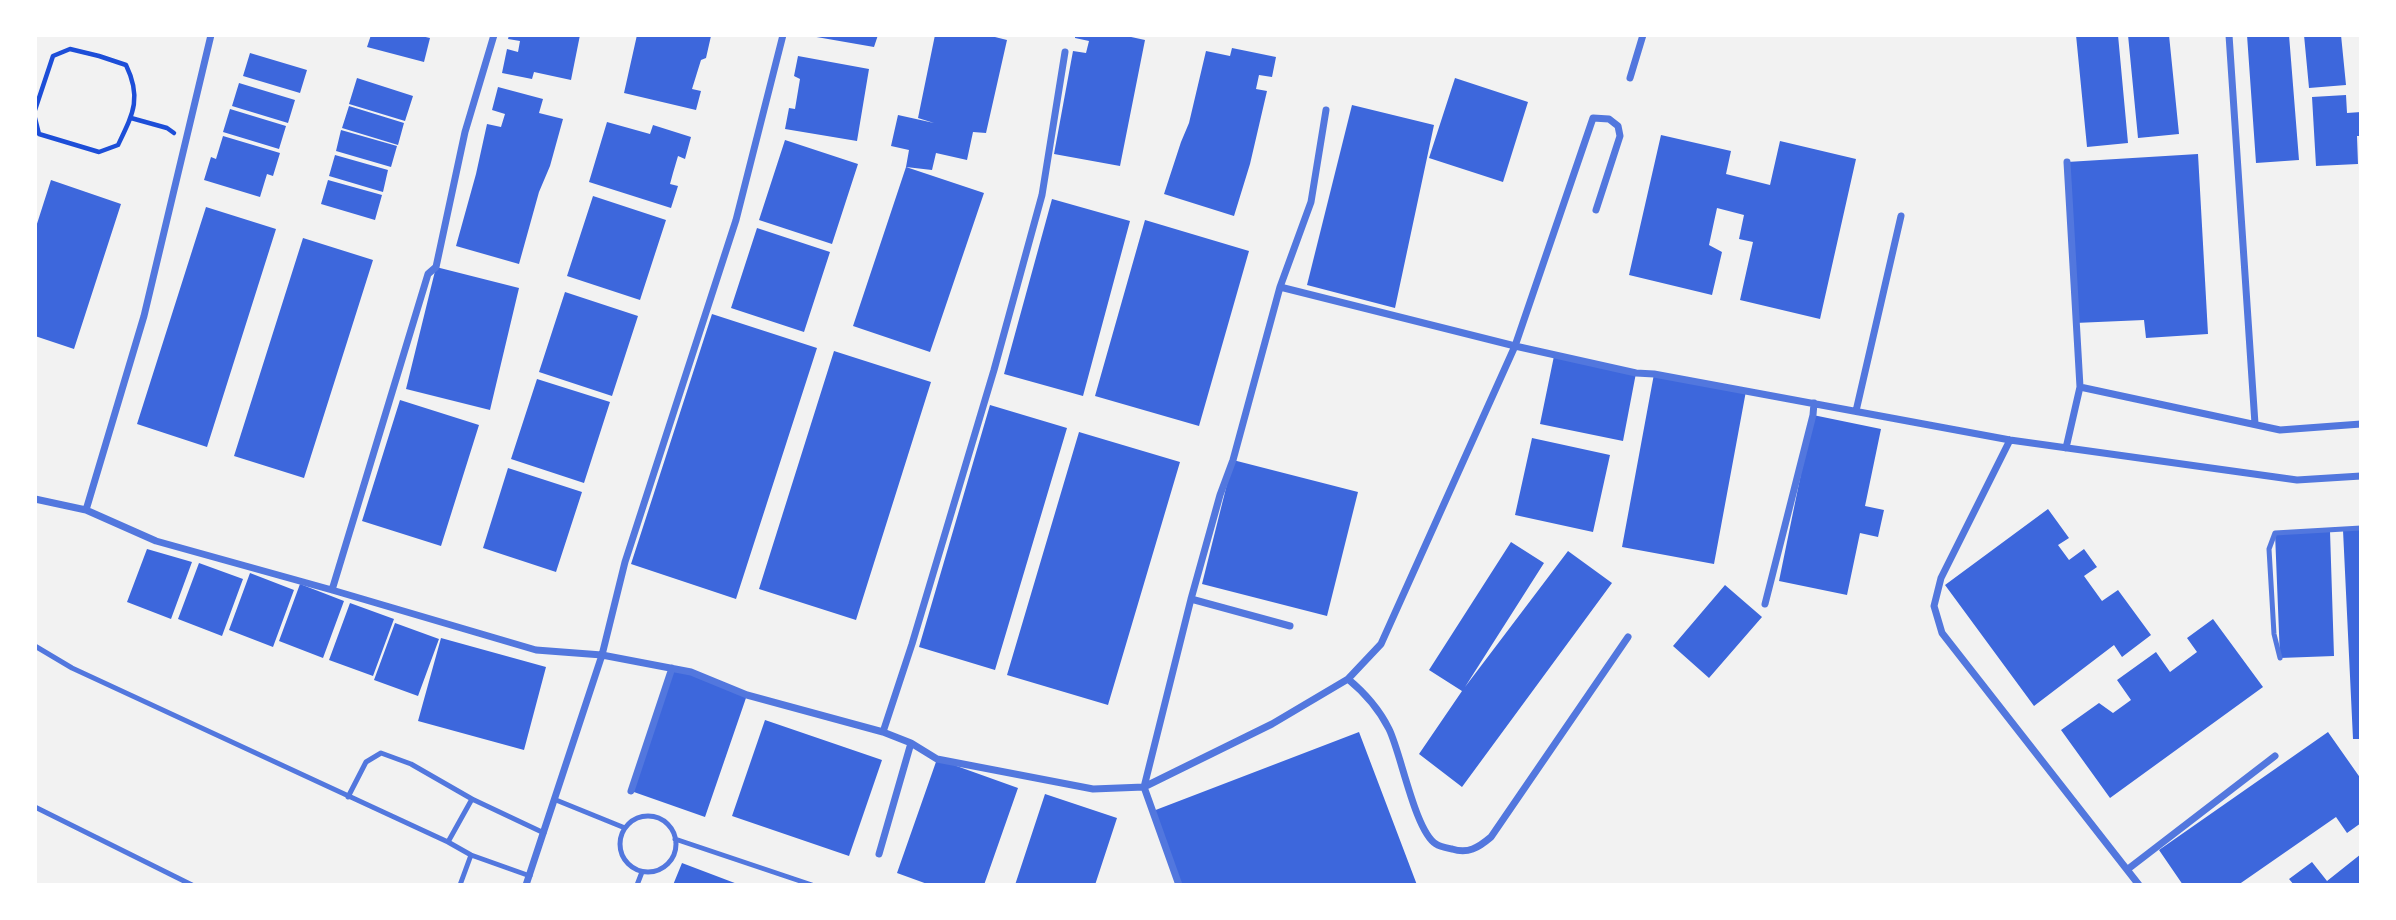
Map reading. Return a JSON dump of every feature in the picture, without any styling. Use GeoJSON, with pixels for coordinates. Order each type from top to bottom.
{"type":"FeatureCollection","features":[{"type":"Feature","properties":{"kind":"street"},"geometry":{"type":"LineString","coordinates":[[86,510],[144,316],[184,139],[211,35]]}},
{"type":"Feature","properties":{"kind":"street"},"geometry":{"type":"LineString","coordinates":[[332,590],[428,274],[436,267],[465,132],[494,35]]}},
{"type":"Feature","properties":{"kind":"street"},"geometry":{"type":"LineString","coordinates":[[526,885],[603,655],[625,562],[736,220],[783,35]]}},
{"type":"Feature","properties":{"kind":"street"},"geometry":{"type":"LineString","coordinates":[[1630,78],[1643,35]]}},
{"type":"Feature","properties":{"kind":"street"},"geometry":{"type":"LineString","coordinates":[[2229,35],[2255,424]]}},
{"type":"Feature","properties":{"kind":"street"},"geometry":{"type":"LineString","coordinates":[[883,732],[984,402],[1042,195],[1065,52]]}},
{"type":"Feature","properties":{"kind":"street"},"geometry":{"type":"LineString","coordinates":[[1179,885],[1144,787],[1220,495],[1233,460],[1280,287],[1311,202],[1326,110]]}},
{"type":"Feature","properties":{"kind":"street"},"geometry":{"type":"LineString","coordinates":[[35,499],[86,510],[156,541],[536,650],[603,655],[691,672],[747,695],[883,732],[911,743],[937,758],[1093,789],[1144,787],[1272,724],[1348,679],[1381,644],[1515,346],[1593,118],[1609,119],[1618,126],[1620,136],[1596,210]]}},
{"type":"Feature","properties":{"kind":"street"},"geometry":{"type":"LineString","coordinates":[[2066,448],[2080,387],[2067,162]]}},
{"type":"Feature","properties":{"kind":"street"},"geometry":{"type":"LineString","coordinates":[[1856,411],[1901,216]]}},
{"type":"Feature","properties":{"kind":"street"},"geometry":{"type":"LineString","coordinates":[[1280,287],[1515,346],[1636,373],[1654,374],[2010,440],[2297,480],[2361,476]]}},
{"type":"Feature","properties":{"kind":"street"},"geometry":{"type":"LineString","coordinates":[[2080,387],[2280,430],[2361,424]]}},
{"type":"Feature","properties":{"kind":"street"},"geometry":{"type":"LineString","coordinates":[[1765,604],[1814,403]]}},
{"type":"Feature","properties":{"kind":"street"},"geometry":{"type":"LineString","coordinates":[[2010,440],[1941,578],[1934,606],[1942,633],[2139,885]]}},
{"type":"Feature","properties":{"kind":"street"},"geometry":{"type":"LineString","coordinates":[[1191,599],[1290,626]]}},
{"type":"Feature","properties":{"kind":"street"},"geometry":{"type":"LineString","coordinates":[[1348,679],[1365,693],[1390,731],[1426,832],[1436,844],[1459,851],[1476,849],[1490,837],[1628,637]]}},
{"type":"Feature","properties":{"kind":"street"},"geometry":{"type":"LineString","coordinates":[[631,791],[672,668]]}},
{"type":"Feature","properties":{"kind":"street"},"geometry":{"type":"LineString","coordinates":[[879,854],[911,743]]}},
{"type":"Feature","properties":{"kind":"street"},"geometry":{"type":"LineString","coordinates":[[2128,869],[2275,756]]}},
{"type":"Feature","properties":{"kind":"lane"},"geometry":{"type":"LineString","coordinates":[[2280,658],[2274,634],[2269,549],[2275,533],[2361,528]]}},
{"type":"Feature","properties":{"kind":"lane"},"geometry":{"type":"LineString","coordinates":[[35,646],[72,668],[471,855],[530,876]]}},
{"type":"Feature","properties":{"kind":"lane"},"geometry":{"type":"LineString","coordinates":[[348,797],[366,762],[381,753],[411,764],[472,799],[544,833]]}},
{"type":"Feature","properties":{"kind":"lane"},"geometry":{"type":"LineString","coordinates":[[448,842],[472,799]]}},
{"type":"Feature","properties":{"kind":"lane"},"geometry":{"type":"LineString","coordinates":[[556,800],[625,828]]}},
{"type":"Feature","properties":{"kind":"lane"},"geometry":{"type":"LineString","coordinates":[[35,807],[192,885]]}},
{"type":"Feature","properties":{"kind":"lane"},"geometry":{"type":"LineString","coordinates":[[643,816],[654,816],[664,821],[672,829],[676,839],[671,860],[663,868],[653,872],[642,872],[631,867],[620,849],[625,828],[632,820],[643,816]]}},
{"type":"Feature","properties":{"kind":"lane"},"geometry":{"type":"LineString","coordinates":[[676,839],[812,885]]}},
{"type":"Feature","properties":{"kind":"lane"},"geometry":{"type":"LineString","coordinates":[[460,885],[471,855]]}},
{"type":"Feature","properties":{"kind":"lane"},"geometry":{"type":"LineString","coordinates":[[638,885],[642,872]]}},
{"type":"Feature","properties":{"kind":"path"},"geometry":{"type":"LineString","coordinates":[[35,110],[53,56],[71,49],[126,65],[135,84],[131,118],[118,145],[100,152],[39,134],[35,118]]}},
{"type":"Feature","properties":{"kind":"path"},"geometry":{"type":"LineString","coordinates":[[131,118],[167,128],[184,139]]}},
{"type":"Feature","properties":{"kind":"building"},"geometry":{"type":"Polygon","coordinates":[[[371,35],[417,35],[430,38],[424,62],[367,47],[371,35]]]}},
{"type":"Feature","properties":{"kind":"building"},"geometry":{"type":"Polygon","coordinates":[[[509,35],[580,35],[571,80],[534,72],[532,79],[502,73],[507,49],[518,52],[520,41],[508,39],[509,35]]]}},
{"type":"Feature","properties":{"kind":"building"},"geometry":{"type":"Polygon","coordinates":[[[637,35],[711,36],[706,58],[701,60],[692,89],[701,91],[696,110],[624,93],[637,35]]]}},
{"type":"Feature","properties":{"kind":"building"},"geometry":{"type":"Polygon","coordinates":[[[805,35],[878,35],[874,47],[805,35]]]}},
{"type":"Feature","properties":{"kind":"building"},"geometry":{"type":"Polygon","coordinates":[[[935,35],[995,35],[1007,40],[986,133],[973,132],[967,160],[936,153],[932,170],[906,167],[909,150],[891,146],[898,115],[934,123],[918,118],[935,35]]]}},
{"type":"Feature","properties":{"kind":"building"},"geometry":{"type":"Polygon","coordinates":[[[1075,35],[1122,35],[1145,40],[1120,166],[1054,154],[1073,51],[1086,53],[1089,41],[1075,38],[1075,35]]]}},
{"type":"Feature","properties":{"kind":"building"},"geometry":{"type":"Polygon","coordinates":[[[2076,35],[2118,35],[2128,143],[2087,147],[2076,35]]]}},
{"type":"Feature","properties":{"kind":"building"},"geometry":{"type":"Polygon","coordinates":[[[2128,35],[2169,35],[2179,134],[2138,138],[2128,35]]]}},
{"type":"Feature","properties":{"kind":"building"},"geometry":{"type":"Polygon","coordinates":[[[2247,35],[2289,35],[2299,160],[2256,163],[2247,35]]]}},
{"type":"Feature","properties":{"kind":"building"},"geometry":{"type":"Polygon","coordinates":[[[2304,35],[2341,35],[2346,85],[2309,88],[2304,35]]]}},
{"type":"Feature","properties":{"kind":"building"},"geometry":{"type":"Polygon","coordinates":[[[1232,48],[1276,57],[1272,77],[1259,75],[1256,89],[1267,91],[1250,164],[1234,216],[1164,194],[1189,123],[1206,51],[1230,56],[1232,48]]]}},
{"type":"Feature","properties":{"kind":"building"},"geometry":{"type":"Polygon","coordinates":[[[250,53],[307,70],[300,93],[243,76],[250,53]]]}},
{"type":"Feature","properties":{"kind":"building"},"geometry":{"type":"Polygon","coordinates":[[[798,56],[869,69],[857,141],[785,129],[789,108],[795,109],[800,79],[794,76],[798,56]]]}},
{"type":"Feature","properties":{"kind":"building"},"geometry":{"type":"Polygon","coordinates":[[[357,78],[413,96],[405,121],[349,104],[357,78]]]}},
{"type":"Feature","properties":{"kind":"building"},"geometry":{"type":"Polygon","coordinates":[[[1455,78],[1528,102],[1503,182],[1429,158],[1455,78]]]}},
{"type":"Feature","properties":{"kind":"building"},"geometry":{"type":"Polygon","coordinates":[[[239,83],[295,100],[288,123],[232,106],[239,83]]]}},
{"type":"Feature","properties":{"kind":"building"},"geometry":{"type":"Polygon","coordinates":[[[498,87],[543,99],[539,113],[563,119],[519,264],[456,246],[487,124],[501,127],[505,114],[492,110],[498,87]]]}},
{"type":"Feature","properties":{"kind":"building"},"geometry":{"type":"Polygon","coordinates":[[[2346,95],[2347,113],[2361,112],[2361,136],[2357,136],[2358,164],[2316,166],[2312,97],[2346,95]]]}},
{"type":"Feature","properties":{"kind":"building"},"geometry":{"type":"Polygon","coordinates":[[[1352,105],[1434,125],[1395,308],[1307,285],[1352,105]]]}},
{"type":"Feature","properties":{"kind":"building"},"geometry":{"type":"Polygon","coordinates":[[[349,106],[404,123],[398,145],[342,128],[349,106]]]}},
{"type":"Feature","properties":{"kind":"building"},"geometry":{"type":"Polygon","coordinates":[[[230,109],[286,126],[279,149],[223,132],[230,109]]]}},
{"type":"Feature","properties":{"kind":"building"},"geometry":{"type":"Polygon","coordinates":[[[607,122],[650,134],[653,125],[691,137],[685,159],[678,156],[673,173],[670,184],[678,186],[671,208],[589,182],[607,122]]]}},
{"type":"Feature","properties":{"kind":"building"},"geometry":{"type":"Polygon","coordinates":[[[341,130],[397,146],[391,167],[336,151],[341,130]]]}},
{"type":"Feature","properties":{"kind":"building"},"geometry":{"type":"Polygon","coordinates":[[[1661,135],[1731,151],[1726,174],[1770,185],[1780,141],[1856,159],[1820,319],[1740,300],[1753,242],[1739,239],[1744,215],[1717,208],[1709,245],[1722,252],[1712,295],[1629,275],[1661,135]]]}},
{"type":"Feature","properties":{"kind":"building"},"geometry":{"type":"Polygon","coordinates":[[[223,136],[280,153],[273,176],[267,174],[260,197],[204,180],[211,157],[216,159],[223,136]]]}},
{"type":"Feature","properties":{"kind":"building"},"geometry":{"type":"Polygon","coordinates":[[[785,140],[858,164],[832,244],[759,220],[785,140]]]}},
{"type":"Feature","properties":{"kind":"building"},"geometry":{"type":"Polygon","coordinates":[[[2198,154],[2208,334],[2146,338],[2144,320],[2075,323],[2067,162],[2198,154]]]}},
{"type":"Feature","properties":{"kind":"building"},"geometry":{"type":"Polygon","coordinates":[[[335,155],[388,170],[383,192],[329,176],[335,155]]]}},
{"type":"Feature","properties":{"kind":"building"},"geometry":{"type":"Polygon","coordinates":[[[906,167],[984,193],[930,352],[853,326],[906,167]]]}},
{"type":"Feature","properties":{"kind":"building"},"geometry":{"type":"Polygon","coordinates":[[[51,180],[121,204],[74,349],[35,336],[35,230],[51,180]]]}},
{"type":"Feature","properties":{"kind":"building"},"geometry":{"type":"Polygon","coordinates":[[[328,180],[382,195],[375,220],[321,204],[328,180]]]}},
{"type":"Feature","properties":{"kind":"building"},"geometry":{"type":"Polygon","coordinates":[[[593,196],[666,220],[640,300],[567,276],[593,196]]]}},
{"type":"Feature","properties":{"kind":"building"},"geometry":{"type":"Polygon","coordinates":[[[1052,199],[1130,221],[1083,396],[1004,374],[1052,199]]]}},
{"type":"Feature","properties":{"kind":"building"},"geometry":{"type":"Polygon","coordinates":[[[206,207],[276,229],[207,447],[137,424],[206,207]]]}},
{"type":"Feature","properties":{"kind":"building"},"geometry":{"type":"Polygon","coordinates":[[[1145,220],[1249,251],[1199,426],[1095,396],[1145,220]]]}},
{"type":"Feature","properties":{"kind":"building"},"geometry":{"type":"Polygon","coordinates":[[[757,228],[830,252],[804,332],[731,308],[757,228]]]}},
{"type":"Feature","properties":{"kind":"building"},"geometry":{"type":"Polygon","coordinates":[[[303,238],[373,260],[304,478],[234,456],[303,238]]]}},
{"type":"Feature","properties":{"kind":"building"},"geometry":{"type":"Polygon","coordinates":[[[436,267],[519,288],[490,410],[406,389],[436,267]]]}},
{"type":"Feature","properties":{"kind":"building"},"geometry":{"type":"Polygon","coordinates":[[[565,292],[638,316],[612,396],[539,372],[565,292]]]}},
{"type":"Feature","properties":{"kind":"building"},"geometry":{"type":"Polygon","coordinates":[[[712,314],[817,348],[736,599],[631,564],[712,314]]]}},
{"type":"Feature","properties":{"kind":"building"},"geometry":{"type":"Polygon","coordinates":[[[834,351],[931,382],[856,620],[759,589],[834,351]]]}},
{"type":"Feature","properties":{"kind":"building"},"geometry":{"type":"Polygon","coordinates":[[[1554,356],[1636,373],[1623,441],[1540,424],[1554,356]]]}},
{"type":"Feature","properties":{"kind":"building"},"geometry":{"type":"Polygon","coordinates":[[[1654,374],[1746,391],[1714,564],[1622,547],[1654,374]]]}},
{"type":"Feature","properties":{"kind":"building"},"geometry":{"type":"Polygon","coordinates":[[[537,379],[610,402],[584,483],[511,459],[537,379]]]}},
{"type":"Feature","properties":{"kind":"building"},"geometry":{"type":"Polygon","coordinates":[[[400,400],[479,425],[441,546],[362,521],[400,400]]]}},
{"type":"Feature","properties":{"kind":"building"},"geometry":{"type":"Polygon","coordinates":[[[990,405],[1067,428],[995,670],[919,647],[990,405]]]}},
{"type":"Feature","properties":{"kind":"building"},"geometry":{"type":"Polygon","coordinates":[[[1813,415],[1881,429],[1865,506],[1884,510],[1878,537],[1860,533],[1847,595],[1779,581],[1813,415]]]}},
{"type":"Feature","properties":{"kind":"building"},"geometry":{"type":"Polygon","coordinates":[[[1079,432],[1180,462],[1108,705],[1007,675],[1079,432]]]}},
{"type":"Feature","properties":{"kind":"building"},"geometry":{"type":"Polygon","coordinates":[[[1532,438],[1610,455],[1593,532],[1515,515],[1532,438]]]}},
{"type":"Feature","properties":{"kind":"building"},"geometry":{"type":"Polygon","coordinates":[[[1233,460],[1358,492],[1327,616],[1202,584],[1233,460]]]}},
{"type":"Feature","properties":{"kind":"building"},"geometry":{"type":"Polygon","coordinates":[[[508,468],[582,492],[556,572],[483,548],[508,468]]]}},
{"type":"Feature","properties":{"kind":"building"},"geometry":{"type":"Polygon","coordinates":[[[2048,509],[2069,538],[2058,545],[2069,560],[2084,549],[2097,567],[2084,576],[2102,601],[2118,590],[2151,635],[2122,657],[2114,645],[2034,706],[1945,585],[2048,509]]]}},
{"type":"Feature","properties":{"kind":"building"},"geometry":{"type":"Polygon","coordinates":[[[2361,529],[2361,739],[2353,739],[2343,530],[2361,529]]]}},
{"type":"Feature","properties":{"kind":"building"},"geometry":{"type":"Polygon","coordinates":[[[2330,531],[2334,656],[2280,658],[2275,533],[2330,531]]]}},
{"type":"Feature","properties":{"kind":"building"},"geometry":{"type":"Polygon","coordinates":[[[1511,542],[1544,563],[1465,687],[1568,551],[1612,583],[1462,787],[1419,754],[1462,691],[1429,670],[1511,542]]]}},
{"type":"Feature","properties":{"kind":"building"},"geometry":{"type":"Polygon","coordinates":[[[147,549],[192,562],[171,619],[127,602],[147,549]]]}},
{"type":"Feature","properties":{"kind":"building"},"geometry":{"type":"Polygon","coordinates":[[[199,563],[243,579],[222,636],[178,619],[199,563]]]}},
{"type":"Feature","properties":{"kind":"building"},"geometry":{"type":"Polygon","coordinates":[[[250,573],[294,590],[273,647],[229,630],[250,573]]]}},
{"type":"Feature","properties":{"kind":"building"},"geometry":{"type":"Polygon","coordinates":[[[300,584],[344,601],[323,658],[279,641],[300,584]]]}},
{"type":"Feature","properties":{"kind":"building"},"geometry":{"type":"Polygon","coordinates":[[[1725,585],[1762,617],[1709,678],[1673,646],[1725,585]]]}},
{"type":"Feature","properties":{"kind":"building"},"geometry":{"type":"Polygon","coordinates":[[[350,603],[394,619],[373,676],[329,660],[350,603]]]}},
{"type":"Feature","properties":{"kind":"building"},"geometry":{"type":"Polygon","coordinates":[[[2213,619],[2263,687],[2110,798],[2061,730],[2099,703],[2113,713],[2131,700],[2117,680],[2156,652],[2170,672],[2197,652],[2187,638],[2213,619]]]}},
{"type":"Feature","properties":{"kind":"building"},"geometry":{"type":"Polygon","coordinates":[[[395,623],[439,639],[418,696],[374,680],[395,623]]]}},
{"type":"Feature","properties":{"kind":"building"},"geometry":{"type":"Polygon","coordinates":[[[441,638],[546,667],[524,750],[418,721],[441,638]]]}},
{"type":"Feature","properties":{"kind":"building"},"geometry":{"type":"Polygon","coordinates":[[[672,668],[747,695],[705,817],[631,791],[672,668]]]}},
{"type":"Feature","properties":{"kind":"building"},"geometry":{"type":"Polygon","coordinates":[[[765,720],[882,760],[849,856],[732,816],[765,720]]]}},
{"type":"Feature","properties":{"kind":"building"},"geometry":{"type":"Polygon","coordinates":[[[1359,732],[1417,885],[1181,885],[1153,811],[1359,732]]]}},
{"type":"Feature","properties":{"kind":"building"},"geometry":{"type":"Polygon","coordinates":[[[2328,732],[2361,779],[2361,823],[2347,833],[2336,817],[2238,885],[2183,885],[2159,850],[2328,732]]]}},
{"type":"Feature","properties":{"kind":"building"},"geometry":{"type":"Polygon","coordinates":[[[937,759],[1018,788],[984,885],[930,885],[897,873],[937,759]]]}},
{"type":"Feature","properties":{"kind":"building"},"geometry":{"type":"Polygon","coordinates":[[[1045,794],[1117,818],[1095,885],[1015,885],[1045,794]]]}},
{"type":"Feature","properties":{"kind":"building"},"geometry":{"type":"Polygon","coordinates":[[[2361,854],[2361,885],[2294,885],[2289,879],[2312,862],[2327,881],[2361,854]]]}},
{"type":"Feature","properties":{"kind":"building"},"geometry":{"type":"Polygon","coordinates":[[[682,863],[740,885],[673,885],[682,863]]]}}]}
